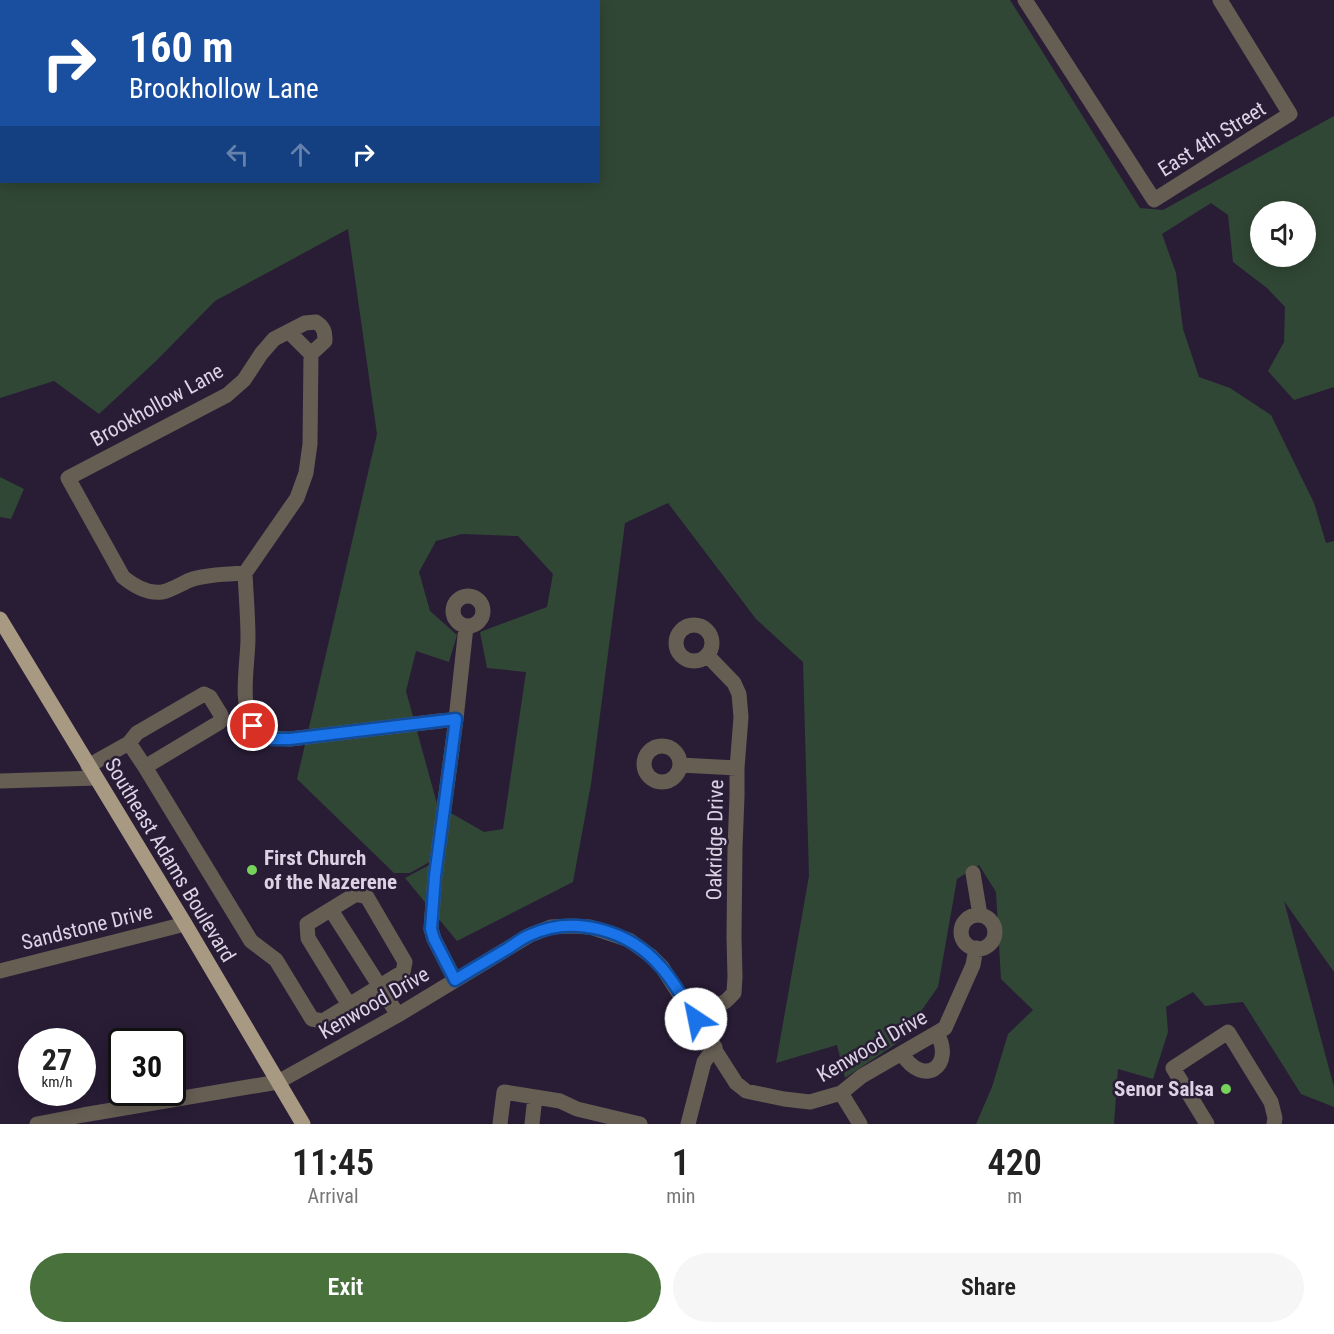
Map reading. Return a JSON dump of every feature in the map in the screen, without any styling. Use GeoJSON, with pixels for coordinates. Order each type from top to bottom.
{"type":"FeatureCollection","features":[{"type":"Feature","properties":{"kind":"main road","name":"Southeast Adams Boulevard"},"geometry":{"type":"LineString","coordinates":[[0,619],[303,1124]]}},
{"type":"Feature","properties":{"kind":"street","name":"East 4th Street"},"geometry":{"type":"LineString","coordinates":[[1025,0],[1154,200],[1290,114],[1220,0]]}},
{"type":"Feature","properties":{"kind":"street","name":"Brookhollow Lane"},"geometry":{"type":"LineString","coordinates":[[316,322],[322,326],[325,341],[311,354],[310,444],[306,473],[297,498],[245,573],[194,579],[163,592],[150,592],[133,586],[123,578],[68,478],[227,395],[244,380],[274,339],[305,323],[316,322]]}},
{"type":"Feature","properties":{"kind":"street"},"geometry":{"type":"LineString","coordinates":[[289,332],[311,354]]}},
{"type":"Feature","properties":{"kind":"street"},"geometry":{"type":"LineString","coordinates":[[245,573],[248,640],[245,688],[247,711],[253,726],[262,733],[273,739],[290,739],[456,719]]}},
{"type":"Feature","properties":{"kind":"street"},"geometry":{"type":"LineString","coordinates":[[455,980],[431,929],[435,876],[466,627]]}},
{"type":"Feature","properties":{"kind":"street","name":"Oakridge Drive"},"geometry":{"type":"LineString","coordinates":[[696,1019],[726,1001],[734,993],[735,977],[735,848],[741,717],[739,694],[734,683],[706,655]]}},
{"type":"Feature","properties":{"kind":"street"},"geometry":{"type":"LineString","coordinates":[[0,781],[92,772],[129,743],[137,733],[204,694],[210,697],[221,715],[220,722],[145,767]]}},
{"type":"Feature","properties":{"kind":"street"},"geometry":{"type":"LineString","coordinates":[[129,743],[251,941],[276,960],[312,1019],[323,1021],[403,972],[405,962],[367,897],[356,894],[307,924],[308,938],[349,1005]]}},
{"type":"Feature","properties":{"kind":"street"},"geometry":{"type":"LineString","coordinates":[[680,765],[737,768]]}},
{"type":"Feature","properties":{"kind":"street"},"geometry":{"type":"LineString","coordinates":[[973,873],[980,915]]}},
{"type":"Feature","properties":{"kind":"street"},"geometry":{"type":"LineString","coordinates":[[331,910],[398,1015]]}},
{"type":"Feature","properties":{"kind":"street"},"geometry":{"type":"LineString","coordinates":[[980,915],[990,920],[995,930],[995,935],[989,945],[984,948],[969,946],[961,932],[962,926],[969,918],[980,915]]}},
{"type":"Feature","properties":{"kind":"street","name":"Sandstone Drive"},"geometry":{"type":"LineString","coordinates":[[0,971],[185,924]]}},
{"type":"Feature","properties":{"kind":"street","name":"Kenwood Drive"},"geometry":{"type":"LineString","coordinates":[[37,1124],[278,1082],[398,1015],[530,935],[551,927],[571,926],[590,927],[629,940],[651,956],[662,967],[736,1083],[746,1091],[810,1102],[841,1093],[862,1076],[945,1028],[973,965],[976,948]]}},
{"type":"Feature","properties":{"kind":"street"},"geometry":{"type":"LineString","coordinates":[[1207,1124],[1173,1068],[1228,1032],[1271,1102],[1275,1118],[1274,1124]]}},
{"type":"Feature","properties":{"kind":"street"},"geometry":{"type":"LineString","coordinates":[[902,1054],[915,1068],[924,1072],[930,1071],[939,1064],[942,1058],[942,1041],[937,1033]]}},
{"type":"Feature","properties":{"kind":"street"},"geometry":{"type":"LineString","coordinates":[[688,1124],[704,1062],[715,1047]]}},
{"type":"Feature","properties":{"kind":"street"},"geometry":{"type":"LineString","coordinates":[[500,1124],[504,1092],[560,1101],[575,1117],[640,1124]]}},
{"type":"Feature","properties":{"kind":"street"},"geometry":{"type":"LineString","coordinates":[[841,1093],[860,1124]]}},
{"type":"Feature","properties":{"kind":"street"},"geometry":{"type":"LineString","coordinates":[[532,1124],[535,1097]]}},
{"type":"Feature","properties":{"kind":"green space"},"geometry":{"type":"Polygon","coordinates":[[[600,0],[1010,0],[1140,208],[1163,210],[1334,116],[1334,387],[1294,400],[1268,371],[1284,342],[1285,307],[1267,288],[1233,262],[1228,215],[1211,203],[1162,234],[1176,273],[1183,329],[1199,377],[1230,388],[1271,415],[1314,503],[1326,543],[1334,541],[1334,972],[1284,901],[1334,1087],[1334,1107],[1301,1094],[1243,1002],[1205,1006],[1193,992],[1166,1007],[1168,1032],[1153,1079],[1118,1069],[1114,1124],[976,1124],[992,1087],[1008,1034],[1033,1010],[1001,979],[996,892],[979,865],[957,879],[938,987],[900,1041],[845,1078],[837,1045],[776,1063],[809,876],[803,662],[756,619],[668,503],[625,523],[591,784],[573,882],[457,941],[405,878],[444,857],[444,809],[484,832],[503,829],[526,672],[487,668],[480,632],[547,607],[553,574],[518,536],[462,534],[436,541],[419,572],[430,611],[457,635],[449,662],[416,651],[406,691],[442,822],[433,860],[410,873],[394,873],[297,779],[377,434],[348,229],[215,301],[156,361],[99,414],[54,381],[0,398],[0,183],[600,183],[600,0]]]}},
{"type":"Feature","properties":{"kind":"green space"},"geometry":{"type":"Polygon","coordinates":[[[0,477],[24,489],[11,519],[0,517],[0,477]]]}},
{"type":"Feature","properties":{"kind":"place","name":"First Church of the Nazerene"},"geometry":{"type":"Point","coordinates":[252,870]}},
{"type":"Feature","properties":{"kind":"place","name":"Senor Salsa"},"geometry":{"type":"Point","coordinates":[1226,1089]}},
{"type":"Feature","properties":{"kind":"route"},"geometry":{"type":"LineString","coordinates":[[253,726],[273,739],[290,739],[456,719],[435,876],[431,929],[455,980],[530,935],[551,927],[590,927],[629,940],[651,956],[662,967],[696,1019]]}}]}
